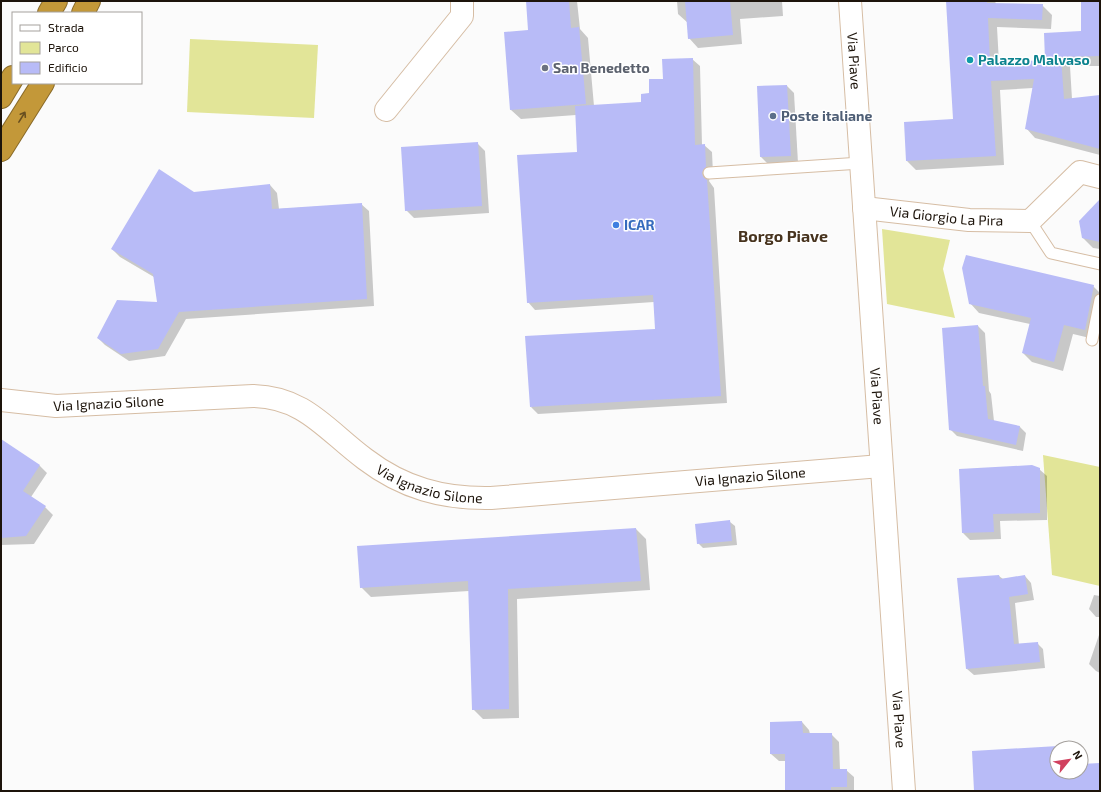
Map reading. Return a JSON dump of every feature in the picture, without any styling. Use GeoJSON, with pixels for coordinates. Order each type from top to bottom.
{"type":"FeatureCollection","features":[{"type":"Feature","properties":{"kind":"highway"},"geometry":{"type":"LineString","coordinates":[[50,12],[56,1]]}},
{"type":"Feature","properties":{"kind":"highway"},"geometry":{"type":"LineString","coordinates":[[83,12],[89,1]]}},
{"type":"Feature","properties":{"kind":"highway"},"geometry":{"type":"LineString","coordinates":[[1,96],[12,79]]}},
{"type":"Feature","properties":{"kind":"highway"},"geometry":{"type":"LineString","coordinates":[[1,150],[41,84]]}},
{"type":"Feature","properties":{"kind":"street"},"geometry":{"type":"LineString","coordinates":[[386,110],[462,16],[462,1]]}},
{"type":"Feature","properties":{"kind":"street","name":"Via Piave"},"geometry":{"type":"LineString","coordinates":[[850,1],[904,791]]}},
{"type":"Feature","properties":{"kind":"street"},"geometry":{"type":"LineString","coordinates":[[1030,221],[1080,172],[1100,177]]}},
{"type":"Feature","properties":{"kind":"street","name":"Via Giorgio La Pira"},"geometry":{"type":"LineString","coordinates":[[864,208],[969,220],[1030,221]]}},
{"type":"Feature","properties":{"kind":"street","name":"Via Ignazio Silone"},"geometry":{"type":"LineString","coordinates":[[1,400],[56,406],[253,396],[277,399],[299,407],[317,419],[364,459],[394,478],[412,486],[440,495],[478,499],[882,466]]}},
{"type":"Feature","properties":{"kind":"lane"},"geometry":{"type":"LineString","coordinates":[[709,173],[861,163]]}},
{"type":"Feature","properties":{"kind":"lane"},"geometry":{"type":"LineString","coordinates":[[1030,221],[1051,254],[1100,264]]}},
{"type":"Feature","properties":{"kind":"lane"},"geometry":{"type":"LineString","coordinates":[[1092,340],[1100,300]]}},
{"type":"Feature","properties":{"kind":"green space"},"geometry":{"type":"Polygon","coordinates":[[[190,39],[318,45],[314,118],[187,112],[190,39]]]}},
{"type":"Feature","properties":{"kind":"green space"},"geometry":{"type":"Polygon","coordinates":[[[882,229],[950,240],[943,269],[955,318],[887,304],[882,229]]]}},
{"type":"Feature","properties":{"kind":"green space"},"geometry":{"type":"Polygon","coordinates":[[[1043,455],[1100,467],[1100,586],[1052,575],[1043,455]]]}},
{"type":"Feature","properties":{"kind":"building","name":"San Benedetto"},"geometry":{"type":"Polygon","coordinates":[[[526,1],[569,1],[571,28],[579,27],[586,104],[510,110],[504,32],[528,30],[526,1]]]}},
{"type":"Feature","properties":{"kind":"building"},"geometry":{"type":"Polygon","coordinates":[[[685,1],[730,1],[733,35],[688,39],[685,1]]]}},
{"type":"Feature","properties":{"kind":"building"},"geometry":{"type":"Polygon","coordinates":[[[946,1],[987,1],[987,3],[1043,4],[1042,20],[988,18],[990,63],[1045,60],[1044,33],[1081,31],[1081,1],[1100,1],[1100,56],[1061,57],[1064,99],[1100,95],[1100,149],[1025,129],[1034,79],[991,81],[996,156],[906,161],[904,122],[953,119],[946,1]]]}},
{"type":"Feature","properties":{"kind":"building","name":"ICAR"},"geometry":{"type":"Polygon","coordinates":[[[693,58],[695,145],[705,144],[706,167],[702,173],[703,177],[707,180],[721,396],[530,407],[525,336],[655,329],[653,295],[527,303],[517,155],[577,152],[575,106],[641,102],[641,94],[649,93],[649,79],[663,79],[662,59],[693,58]]]}},
{"type":"Feature","properties":{"kind":"building","name":"Poste italiane"},"geometry":{"type":"Polygon","coordinates":[[[787,85],[791,156],[760,157],[757,86],[787,85]]]}},
{"type":"Feature","properties":{"kind":"building"},"geometry":{"type":"Polygon","coordinates":[[[478,142],[482,206],[405,211],[401,147],[478,142]]]}},
{"type":"Feature","properties":{"kind":"building"},"geometry":{"type":"Polygon","coordinates":[[[159,169],[194,192],[270,184],[272,209],[362,203],[367,299],[179,312],[158,349],[121,354],[97,338],[117,300],[157,302],[153,274],[111,249],[159,169]]]}},
{"type":"Feature","properties":{"kind":"building"},"geometry":{"type":"Polygon","coordinates":[[[1100,199],[1100,242],[1082,238],[1079,221],[1100,199]]]}},
{"type":"Feature","properties":{"kind":"building"},"geometry":{"type":"Polygon","coordinates":[[[966,255],[1094,285],[1085,330],[1064,325],[1054,362],[1022,353],[1031,318],[969,304],[962,268],[966,255]]]}},
{"type":"Feature","properties":{"kind":"building"},"geometry":{"type":"Polygon","coordinates":[[[978,325],[983,386],[985,386],[988,419],[1020,426],[1016,445],[949,430],[942,328],[978,325]]]}},
{"type":"Feature","properties":{"kind":"building"},"geometry":{"type":"Polygon","coordinates":[[[1,439],[40,465],[23,491],[46,506],[26,536],[1,538],[1,439]]]}},
{"type":"Feature","properties":{"kind":"building"},"geometry":{"type":"Polygon","coordinates":[[[1032,465],[1040,468],[1040,513],[993,514],[994,532],[962,533],[959,469],[1032,465]]]}},
{"type":"Feature","properties":{"kind":"building"},"geometry":{"type":"Polygon","coordinates":[[[730,520],[732,541],[697,544],[695,524],[730,520]]]}},
{"type":"Feature","properties":{"kind":"building"},"geometry":{"type":"Polygon","coordinates":[[[636,528],[641,581],[508,589],[509,709],[472,710],[468,581],[360,588],[357,546],[636,528]]]}},
{"type":"Feature","properties":{"kind":"building"},"geometry":{"type":"Polygon","coordinates":[[[999,575],[1000,579],[1025,575],[1028,594],[1009,597],[1014,644],[1038,642],[1040,662],[966,669],[957,578],[999,575]]]}},
{"type":"Feature","properties":{"kind":"building"},"geometry":{"type":"Polygon","coordinates":[[[802,721],[803,733],[832,733],[833,769],[847,769],[847,787],[831,787],[831,791],[785,791],[785,754],[770,754],[770,722],[802,721]]]}},
{"type":"Feature","properties":{"kind":"building"},"geometry":{"type":"Polygon","coordinates":[[[1049,747],[1049,780],[1089,780],[1089,764],[1100,763],[1100,791],[974,791],[972,751],[1049,747]]]}},
{"type":"Feature","properties":{"kind":"place","name":"Palazzo Malvaso"},"geometry":{"type":"Point","coordinates":[970,60]}},
{"type":"Feature","properties":{"kind":"place","name":"San Benedetto"},"geometry":{"type":"Point","coordinates":[545,68]}},
{"type":"Feature","properties":{"kind":"place","name":"Poste italiane"},"geometry":{"type":"Point","coordinates":[773,116]}},
{"type":"Feature","properties":{"kind":"place","name":"ICAR"},"geometry":{"type":"Point","coordinates":[616,225]}},
{"type":"Feature","properties":{"kind":"district","name":"Borgo Piave"},"geometry":{"type":"Point","coordinates":[783,236]}}]}
